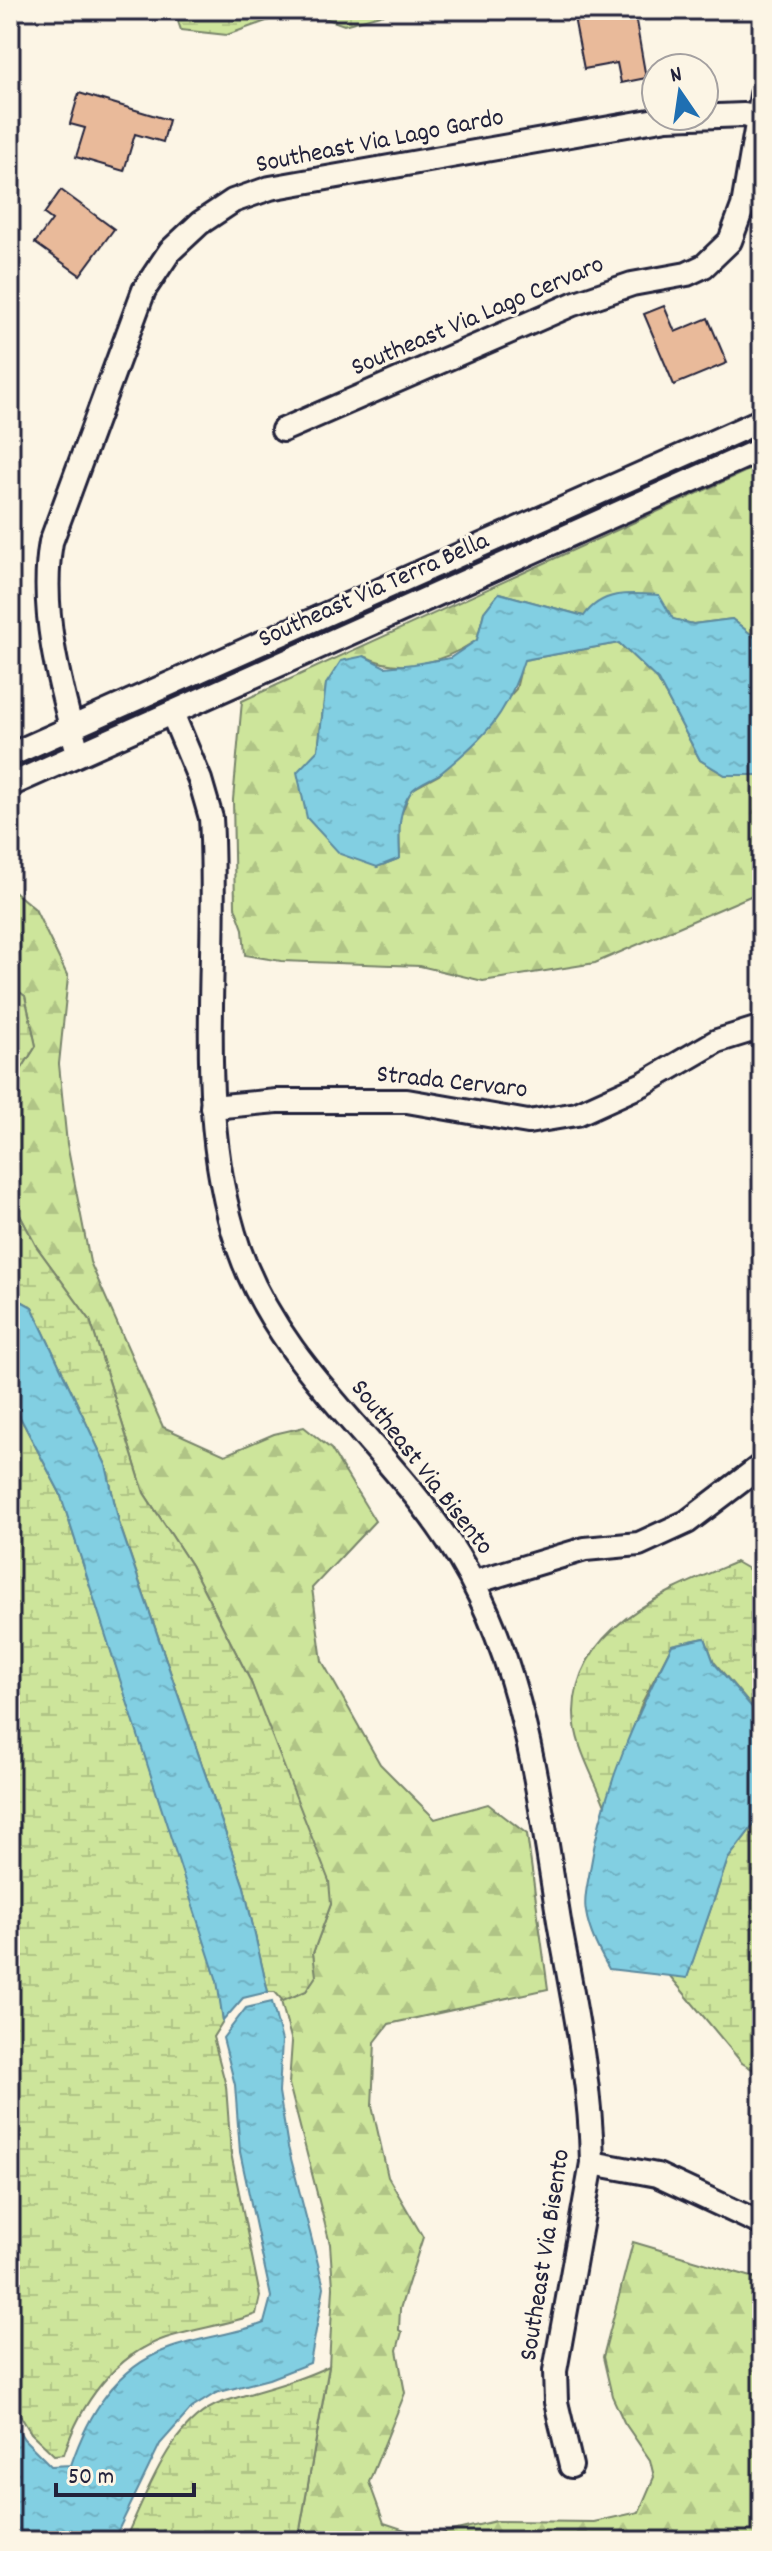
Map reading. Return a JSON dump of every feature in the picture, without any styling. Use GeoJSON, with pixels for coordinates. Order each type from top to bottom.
{"type":"FeatureCollection","features":[{"type":"Feature","properties":{"kind":"street","name":"Southeast Via Lago Cervaro"},"geometry":{"type":"LineString","coordinates":[[283,430],[573,304],[632,284],[687,274],[704,266],[730,241],[743,206],[762,95]]}},
{"type":"Feature","properties":{"kind":"street","name":"Southeast Via Lago Gardo"},"geometry":{"type":"LineString","coordinates":[[78,753],[47,610],[45,575],[51,542],[144,290],[170,251],[200,223],[233,201],[270,188],[667,118],[744,115],[760,119]]}},
{"type":"Feature","properties":{"kind":"street","name":"Southeast Via Terra Bella"},"geometry":{"type":"LineString","coordinates":[[10,755],[762,420]]}},
{"type":"Feature","properties":{"kind":"street","name":"Southeast Via Terra Bella"},"geometry":{"type":"LineString","coordinates":[[10,785],[762,449]]}},
{"type":"Feature","properties":{"kind":"street","name":"Southeast Via Bisento"},"geometry":{"type":"LineString","coordinates":[[172,713],[200,780],[211,818],[214,864],[212,1107],[225,1203],[241,1253],[267,1309],[301,1363],[446,1537],[475,1582],[508,1662],[528,1735],[587,2081],[592,2163],[555,2371],[556,2402],[571,2466]]}},
{"type":"Feature","properties":{"kind":"street","name":"Strada Cervaro"},"geometry":{"type":"LineString","coordinates":[[212,1107],[277,1101],[407,1101],[528,1122],[577,1114],[643,1084],[717,1041],[762,1027]]}},
{"type":"Feature","properties":{"kind":"street"},"geometry":{"type":"LineString","coordinates":[[475,1582],[585,1549],[639,1544],[687,1522],[762,1465]]}},
{"type":"Feature","properties":{"kind":"street"},"geometry":{"type":"LineString","coordinates":[[592,2163],[657,2175],[762,2224]]}},
{"type":"Feature","properties":{"kind":"green space"},"geometry":{"type":"Polygon","coordinates":[[[174,10],[297,10],[227,35],[181,30],[174,10]]]}},
{"type":"Feature","properties":{"kind":"green space"},"geometry":{"type":"Polygon","coordinates":[[[302,10],[398,10],[344,25],[302,10]]]}},
{"type":"Feature","properties":{"kind":"green space"},"geometry":{"type":"Polygon","coordinates":[[[762,464],[762,643],[732,619],[693,624],[672,619],[584,616],[499,593],[484,612],[477,640],[464,648],[436,660],[407,665],[378,662],[364,656],[326,684],[318,750],[377,867],[400,858],[399,820],[411,790],[439,775],[516,689],[523,660],[619,643],[658,680],[700,760],[725,775],[762,775],[762,891],[595,963],[483,981],[420,966],[281,961],[245,955],[243,929],[235,907],[233,800],[242,701],[762,464]]]}},
{"type":"Feature","properties":{"kind":"green space"},"geometry":{"type":"Polygon","coordinates":[[[10,888],[35,909],[68,977],[59,1064],[67,1144],[90,1262],[163,1427],[225,1455],[274,1434],[304,1427],[331,1449],[375,1521],[312,1588],[322,1661],[380,1764],[435,1819],[488,1804],[527,1834],[548,1989],[389,2024],[375,2042],[372,2106],[388,2177],[423,2237],[400,2309],[399,2330],[402,2332],[397,2350],[405,2393],[369,2482],[384,2523],[426,2537],[496,2521],[594,2522],[639,2512],[654,2477],[650,2460],[624,2422],[612,2396],[603,2357],[633,2242],[762,2280],[762,2535],[739,2541],[298,2541],[329,2367],[333,2287],[330,2244],[289,2084],[292,2042],[281,2001],[306,1991],[315,1976],[313,1953],[331,1904],[250,1680],[191,1565],[144,1493],[90,1320],[36,1246],[10,1196],[10,1087],[36,1046],[25,996],[10,985],[10,888]]]}},
{"type":"Feature","properties":{"kind":"green space"},"geometry":{"type":"Polygon","coordinates":[[[10,985],[25,996],[36,1046],[10,1087],[10,985]]]}},
{"type":"Feature","properties":{"kind":"green space"},"geometry":{"type":"Polygon","coordinates":[[[10,1196],[36,1246],[90,1320],[144,1493],[191,1565],[250,1680],[329,1881],[331,1904],[313,1953],[316,1976],[306,1991],[283,2001],[275,1992],[268,1992],[244,1887],[119,1522],[106,1465],[32,1307],[10,1295],[10,1196]]]}},
{"type":"Feature","properties":{"kind":"green space"},"geometry":{"type":"Polygon","coordinates":[[[10,1398],[60,1493],[218,1981],[223,2021],[213,2037],[226,2086],[231,2153],[260,2296],[256,2314],[166,2338],[130,2356],[90,2400],[64,2454],[54,2455],[31,2433],[10,2399],[10,1398]]]}},
{"type":"Feature","properties":{"kind":"green space"},"geometry":{"type":"Polygon","coordinates":[[[736,1562],[750,1570],[762,1569],[762,1719],[714,1662],[705,1638],[672,1645],[643,1701],[605,1806],[581,1749],[575,1725],[579,1682],[590,1656],[608,1634],[631,1615],[683,1585],[736,1562]]]}},
{"type":"Feature","properties":{"kind":"green space"},"geometry":{"type":"Polygon","coordinates":[[[762,1814],[762,2075],[742,2063],[669,1975],[687,1977],[728,1859],[762,1814]]]}},
{"type":"Feature","properties":{"kind":"green space"},"geometry":{"type":"Polygon","coordinates":[[[329,2366],[298,2541],[124,2541],[162,2461],[188,2425],[223,2402],[290,2382],[329,2366]]]}},
{"type":"Feature","properties":{"kind":"water"},"geometry":{"type":"Polygon","coordinates":[[[10,10],[21,10],[10,57],[10,10]]]}},
{"type":"Feature","properties":{"kind":"water"},"geometry":{"type":"Polygon","coordinates":[[[499,593],[584,616],[599,601],[608,597],[659,595],[673,619],[693,624],[732,619],[762,643],[762,775],[725,775],[700,760],[658,680],[619,643],[524,660],[510,696],[483,735],[442,772],[417,786],[406,799],[399,832],[400,858],[377,867],[340,854],[307,818],[297,772],[318,750],[326,684],[341,661],[364,656],[385,667],[450,658],[477,640],[484,612],[499,593]]]}},
{"type":"Feature","properties":{"kind":"water"},"geometry":{"type":"Polygon","coordinates":[[[10,1295],[32,1307],[106,1465],[119,1523],[244,1887],[268,1992],[243,1998],[223,2021],[217,1981],[60,1493],[10,1398],[10,1295]]]}},
{"type":"Feature","properties":{"kind":"water"},"geometry":{"type":"Polygon","coordinates":[[[705,1638],[714,1663],[762,1719],[762,1814],[728,1859],[687,1978],[609,1969],[592,1934],[585,1907],[595,1841],[603,1812],[633,1727],[672,1645],[705,1638]]]}},
{"type":"Feature","properties":{"kind":"water"},"geometry":{"type":"Polygon","coordinates":[[[272,2002],[282,2041],[279,2092],[288,2147],[324,2287],[310,2363],[269,2379],[216,2393],[192,2408],[160,2444],[113,2541],[10,2541],[10,2417],[24,2439],[51,2466],[71,2465],[95,2411],[118,2381],[133,2368],[168,2349],[264,2323],[271,2297],[240,2152],[235,2085],[223,2038],[246,2008],[272,2002]]]}},
{"type":"Feature","properties":{"kind":"building"},"geometry":{"type":"Polygon","coordinates":[[[634,10],[641,52],[640,79],[621,83],[617,63],[584,69],[573,12],[634,10]]]}},
{"type":"Feature","properties":{"kind":"building"},"geometry":{"type":"Polygon","coordinates":[[[79,93],[169,120],[163,142],[135,134],[124,171],[76,157],[85,128],[70,124],[79,93]]]}},
{"type":"Feature","properties":{"kind":"building"},"geometry":{"type":"Polygon","coordinates":[[[61,190],[114,229],[80,275],[35,243],[52,220],[44,214],[61,190]]]}},
{"type":"Feature","properties":{"kind":"building"},"geometry":{"type":"Polygon","coordinates":[[[664,306],[675,332],[708,318],[727,363],[674,385],[644,314],[664,306]]]}}]}
